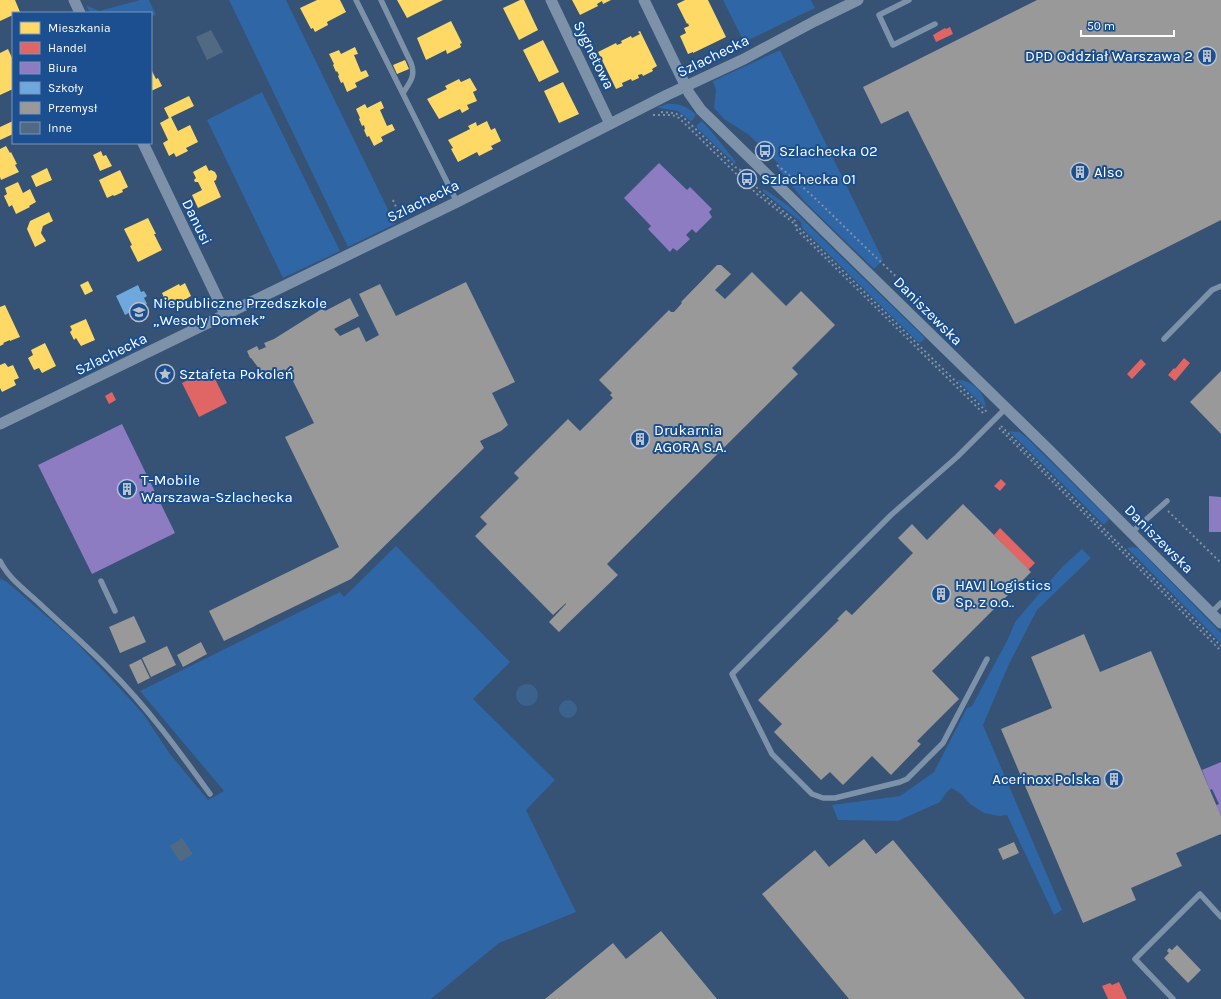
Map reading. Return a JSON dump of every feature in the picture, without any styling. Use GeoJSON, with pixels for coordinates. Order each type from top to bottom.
{"type":"FeatureCollection","features":[{"type":"Feature","properties":{"kind":"street"},"geometry":{"type":"LineString","coordinates":[[74,0],[80,12]]}},
{"type":"Feature","properties":{"kind":"street","name":"Sygnetowa"},"geometry":{"type":"LineString","coordinates":[[551,0],[610,124]]}},
{"type":"Feature","properties":{"kind":"street","name":"Daniszewska"},"geometry":{"type":"LineString","coordinates":[[644,0],[685,87],[692,100],[701,110],[1006,408],[1221,623]]}},
{"type":"Feature","properties":{"kind":"street","name":"Szlachecka"},"geometry":{"type":"LineString","coordinates":[[0,424],[456,202],[610,124],[744,59],[858,0]]}},
{"type":"Feature","properties":{"kind":"street","name":"Danusi"},"geometry":{"type":"LineString","coordinates":[[143,144],[225,314]]}},
{"type":"Feature","properties":{"kind":"lane"},"geometry":{"type":"LineString","coordinates":[[356,0],[456,202]]}},
{"type":"Feature","properties":{"kind":"lane"},"geometry":{"type":"LineString","coordinates":[[381,0],[414,71],[411,81],[403,94]]}},
{"type":"Feature","properties":{"kind":"lane"},"geometry":{"type":"LineString","coordinates":[[909,0],[879,15],[893,45],[935,24]]}},
{"type":"Feature","properties":{"kind":"lane"},"geometry":{"type":"LineString","coordinates":[[1164,339],[1212,290],[1221,286]]}},
{"type":"Feature","properties":{"kind":"lane"},"geometry":{"type":"LineString","coordinates":[[987,659],[943,743],[907,779],[835,798],[823,798],[812,794],[772,754],[732,674],[891,515],[957,457],[1006,408]]}},
{"type":"Feature","properties":{"kind":"lane"},"geometry":{"type":"LineString","coordinates":[[1131,533],[1164,503]]}},
{"type":"Feature","properties":{"kind":"lane"},"geometry":{"type":"LineString","coordinates":[[0,561],[4,570],[21,587],[130,690],[210,794]]}},
{"type":"Feature","properties":{"kind":"lane"},"geometry":{"type":"LineString","coordinates":[[101,581],[115,611]]}},
{"type":"Feature","properties":{"kind":"lane"},"geometry":{"type":"LineString","coordinates":[[1211,613],[1221,603]]}},
{"type":"Feature","properties":{"kind":"lane"},"geometry":{"type":"LineString","coordinates":[[1173,999],[1135,959],[1200,894],[1221,917]]}},
{"type":"Feature","properties":{"kind":"path"},"geometry":{"type":"LineString","coordinates":[[657,110],[682,116],[735,167],[744,172],[760,192],[796,220],[796,225]]}},
{"type":"Feature","properties":{"kind":"path"},"geometry":{"type":"LineString","coordinates":[[650,112],[654,115],[672,115],[679,118],[757,194],[796,225],[1221,646]]}},
{"type":"Feature","properties":{"kind":"path"},"geometry":{"type":"LineString","coordinates":[[777,164],[875,256],[928,309],[942,326]]}},
{"type":"Feature","properties":{"kind":"path"},"geometry":{"type":"LineString","coordinates":[[392,200],[399,214]]}},
{"type":"Feature","properties":{"kind":"path"},"geometry":{"type":"LineString","coordinates":[[993,421],[1221,651]]}},
{"type":"Feature","properties":{"kind":"path"},"geometry":{"type":"LineString","coordinates":[[1164,503],[1221,563]]}},
{"type":"Feature","properties":{"kind":"shaded area"},"geometry":{"type":"Polygon","coordinates":[[[140,0],[149,0],[156,15],[152,16],[152,12],[90,12],[86,5],[99,11],[140,0]]]}},
{"type":"Feature","properties":{"kind":"shaded area"},"geometry":{"type":"Polygon","coordinates":[[[229,0],[286,0],[395,224],[348,247],[229,0]]]}},
{"type":"Feature","properties":{"kind":"shaded area"},"geometry":{"type":"Polygon","coordinates":[[[723,0],[811,0],[815,8],[744,42],[723,0]]]}},
{"type":"Feature","properties":{"kind":"shaded area"},"geometry":{"type":"Polygon","coordinates":[[[780,50],[883,260],[874,269],[805,202],[777,167],[779,164],[749,135],[724,119],[714,108],[716,90],[713,81],[780,50]]]}},
{"type":"Feature","properties":{"kind":"shaded area"},"geometry":{"type":"Polygon","coordinates":[[[262,92],[340,251],[283,278],[207,120],[262,92]]]}},
{"type":"Feature","properties":{"kind":"shaded area"},"geometry":{"type":"Polygon","coordinates":[[[667,104],[683,106],[696,115],[692,121],[678,111],[658,107],[667,104]]]}},
{"type":"Feature","properties":{"kind":"shaded area"},"geometry":{"type":"Polygon","coordinates":[[[702,121],[736,162],[735,164],[697,128],[697,125],[702,121]]]}},
{"type":"Feature","properties":{"kind":"shaded area"},"geometry":{"type":"Polygon","coordinates":[[[764,189],[789,206],[925,338],[921,342],[918,342],[802,228],[801,222],[762,191],[764,189]]]}},
{"type":"Feature","properties":{"kind":"shaded area"},"geometry":{"type":"Polygon","coordinates":[[[957,380],[968,382],[977,388],[983,397],[986,408],[957,380]]]}},
{"type":"Feature","properties":{"kind":"shaded area"},"geometry":{"type":"Polygon","coordinates":[[[1009,431],[1019,432],[1025,436],[1109,519],[1105,524],[1103,524],[1009,431]]]}},
{"type":"Feature","properties":{"kind":"shaded area"},"geometry":{"type":"Polygon","coordinates":[[[396,546],[510,662],[473,699],[555,780],[526,810],[576,912],[499,943],[431,999],[0,999],[0,578],[7,582],[74,640],[127,696],[144,715],[170,754],[208,800],[224,791],[140,691],[340,592],[344,597],[396,546]]]}},
{"type":"Feature","properties":{"kind":"shaded area"},"geometry":{"type":"Polygon","coordinates":[[[1127,548],[1138,548],[1221,633],[1221,643],[1127,548]]]}},
{"type":"Feature","properties":{"kind":"shaded area"},"geometry":{"type":"Polygon","coordinates":[[[1082,549],[1091,558],[1037,610],[1009,664],[983,725],[1062,910],[1054,915],[1007,815],[999,816],[984,813],[970,804],[960,793],[951,788],[940,802],[898,821],[838,820],[832,805],[900,796],[934,772],[967,708],[972,706],[1007,641],[1015,622],[1062,567],[1082,549]]]}},
{"type":"Feature","properties":{"kind":"shaded area"},"geometry":{"type":"Polygon","coordinates":[[[527,684],[535,687],[538,695],[535,703],[527,706],[519,703],[516,695],[519,687],[527,684]]]}},
{"type":"Feature","properties":{"kind":"shaded area"},"geometry":{"type":"Polygon","coordinates":[[[568,700],[574,703],[577,709],[574,715],[568,718],[562,715],[559,709],[562,703],[568,700]]]}},
{"type":"Feature","properties":{"kind":"building: Mieszkania"},"geometry":{"type":"Polygon","coordinates":[[[0,0],[15,0],[20,12],[12,12],[12,15],[0,21],[0,0]]]}},
{"type":"Feature","properties":{"kind":"building: Mieszkania"},"geometry":{"type":"Polygon","coordinates":[[[317,0],[340,0],[346,12],[327,22],[328,25],[315,32],[313,28],[311,29],[300,8],[317,0]]]}},
{"type":"Feature","properties":{"kind":"building: Mieszkania"},"geometry":{"type":"Polygon","coordinates":[[[397,0],[443,0],[407,18],[397,0]]]}},
{"type":"Feature","properties":{"kind":"building: Mieszkania"},"geometry":{"type":"Polygon","coordinates":[[[520,0],[524,0],[538,30],[519,40],[503,8],[520,0]]]}},
{"type":"Feature","properties":{"kind":"building: Mieszkania"},"geometry":{"type":"Polygon","coordinates":[[[572,0],[611,0],[603,4],[602,1],[597,4],[598,6],[580,15],[572,0]]]}},
{"type":"Feature","properties":{"kind":"building: Mieszkania"},"geometry":{"type":"Polygon","coordinates":[[[685,0],[708,0],[726,37],[688,54],[680,36],[686,33],[684,28],[689,26],[677,4],[685,0]]]}},
{"type":"Feature","properties":{"kind":"building: Mieszkania"},"geometry":{"type":"Polygon","coordinates":[[[451,21],[462,43],[460,44],[461,47],[447,54],[446,50],[426,60],[417,38],[451,21]]]}},
{"type":"Feature","properties":{"kind":"building: Mieszkania"},"geometry":{"type":"Polygon","coordinates":[[[640,31],[657,66],[652,69],[653,71],[643,76],[642,74],[638,75],[639,78],[632,81],[631,79],[622,83],[623,86],[616,89],[598,52],[616,43],[617,45],[622,43],[621,41],[631,36],[632,38],[640,34],[638,32],[640,31]]]}},
{"type":"Feature","properties":{"kind":"building: Mieszkania"},"geometry":{"type":"Polygon","coordinates":[[[543,40],[559,72],[539,82],[523,50],[543,40]]]}},
{"type":"Feature","properties":{"kind":"building: Mieszkania"},"geometry":{"type":"Polygon","coordinates":[[[355,47],[358,54],[354,55],[361,72],[366,70],[369,76],[355,83],[357,87],[347,92],[343,82],[341,83],[338,76],[339,75],[337,71],[336,72],[329,54],[339,50],[341,54],[355,47]]]}},
{"type":"Feature","properties":{"kind":"building: Mieszkania"},"geometry":{"type":"Polygon","coordinates":[[[8,49],[12,58],[12,89],[0,95],[0,53],[8,49]]]}},
{"type":"Feature","properties":{"kind":"building: Mieszkania"},"geometry":{"type":"Polygon","coordinates":[[[405,60],[409,69],[397,74],[393,65],[405,60]]]}},
{"type":"Feature","properties":{"kind":"building: Mieszkania"},"geometry":{"type":"Polygon","coordinates":[[[152,71],[156,79],[158,78],[162,86],[152,91],[152,71]]]}},
{"type":"Feature","properties":{"kind":"building: Mieszkania"},"geometry":{"type":"Polygon","coordinates":[[[470,78],[477,90],[473,92],[477,101],[467,105],[469,109],[462,113],[460,109],[439,119],[427,99],[447,89],[445,86],[459,79],[461,82],[470,78]]]}},
{"type":"Feature","properties":{"kind":"building: Mieszkania"},"geometry":{"type":"Polygon","coordinates":[[[563,82],[579,114],[559,123],[544,91],[563,82]]]}},
{"type":"Feature","properties":{"kind":"building: Mieszkania"},"geometry":{"type":"Polygon","coordinates":[[[189,96],[194,106],[171,117],[178,131],[190,125],[198,142],[186,148],[188,151],[176,157],[174,153],[169,156],[163,143],[168,140],[160,123],[169,118],[164,108],[189,96]]]}},
{"type":"Feature","properties":{"kind":"building: Mieszkania"},"geometry":{"type":"Polygon","coordinates":[[[381,101],[384,108],[380,110],[387,126],[392,124],[395,130],[381,137],[383,141],[374,146],[369,136],[367,137],[364,130],[364,125],[362,126],[356,109],[365,104],[367,108],[381,101]]]}},
{"type":"Feature","properties":{"kind":"building: Mieszkania"},"geometry":{"type":"Polygon","coordinates":[[[12,121],[12,134],[0,140],[0,127],[12,121]]]}},
{"type":"Feature","properties":{"kind":"building: Mieszkania"},"geometry":{"type":"Polygon","coordinates":[[[487,121],[491,130],[495,128],[501,141],[491,146],[493,149],[479,156],[477,152],[458,162],[451,149],[453,148],[448,140],[470,129],[468,126],[476,122],[477,126],[487,121]]]}},
{"type":"Feature","properties":{"kind":"building: Mieszkania"},"geometry":{"type":"Polygon","coordinates":[[[6,146],[17,164],[15,165],[19,172],[1,180],[0,149],[6,146]]]}},
{"type":"Feature","properties":{"kind":"building: Mieszkania"},"geometry":{"type":"Polygon","coordinates":[[[101,151],[103,156],[106,155],[112,166],[100,171],[93,155],[101,151]]]}},
{"type":"Feature","properties":{"kind":"building: Mieszkania"},"geometry":{"type":"Polygon","coordinates":[[[206,165],[209,171],[211,170],[215,172],[217,176],[216,180],[214,181],[221,197],[198,208],[192,195],[202,190],[198,182],[195,182],[194,180],[196,178],[193,172],[206,165]]]}},
{"type":"Feature","properties":{"kind":"building: Mieszkania"},"geometry":{"type":"Polygon","coordinates":[[[47,168],[52,180],[36,187],[31,176],[47,168]]]}},
{"type":"Feature","properties":{"kind":"building: Mieszkania"},"geometry":{"type":"Polygon","coordinates":[[[120,170],[128,187],[122,190],[123,192],[107,198],[99,180],[120,170]]]}},
{"type":"Feature","properties":{"kind":"building: Mieszkania"},"geometry":{"type":"Polygon","coordinates":[[[18,182],[23,193],[30,189],[36,202],[29,206],[30,207],[16,214],[12,205],[9,207],[4,196],[7,194],[5,188],[18,182]]]}},
{"type":"Feature","properties":{"kind":"building: Mieszkania"},"geometry":{"type":"Polygon","coordinates":[[[49,212],[53,221],[43,226],[41,233],[46,241],[35,247],[27,229],[30,221],[49,212]]]}},
{"type":"Feature","properties":{"kind":"building: Mieszkania"},"geometry":{"type":"Polygon","coordinates":[[[148,218],[162,250],[138,262],[124,229],[148,218]]]}},
{"type":"Feature","properties":{"kind":"building: Mieszkania"},"geometry":{"type":"Polygon","coordinates":[[[88,281],[93,291],[85,295],[80,285],[88,281]]]}},
{"type":"Feature","properties":{"kind":"building: Mieszkania"},"geometry":{"type":"Polygon","coordinates":[[[185,283],[191,296],[181,302],[182,304],[177,307],[176,304],[169,308],[162,293],[179,284],[180,286],[185,283]]]}},
{"type":"Feature","properties":{"kind":"building: Mieszkania"},"geometry":{"type":"Polygon","coordinates":[[[5,305],[20,337],[3,343],[4,344],[0,346],[0,307],[5,305]]]}},
{"type":"Feature","properties":{"kind":"building: Mieszkania"},"geometry":{"type":"Polygon","coordinates":[[[86,319],[95,340],[81,346],[76,338],[74,340],[70,332],[72,330],[70,326],[86,319]]]}},
{"type":"Feature","properties":{"kind":"building: Mieszkania"},"geometry":{"type":"Polygon","coordinates":[[[45,343],[56,366],[42,373],[39,368],[34,370],[28,358],[33,355],[31,350],[45,343]]]}},
{"type":"Feature","properties":{"kind":"building: Mieszkania"},"geometry":{"type":"Polygon","coordinates":[[[5,363],[8,367],[13,365],[19,378],[14,380],[16,385],[2,392],[0,388],[0,365],[5,363]]]}},
{"type":"Feature","properties":{"kind":"building: Handel"},"geometry":{"type":"Polygon","coordinates":[[[950,27],[953,34],[936,42],[933,35],[945,28],[950,27]]]}},
{"type":"Feature","properties":{"kind":"building: Handel"},"geometry":{"type":"Polygon","coordinates":[[[1184,358],[1190,363],[1175,381],[1168,375],[1184,358]]]}},
{"type":"Feature","properties":{"kind":"building: Handel"},"geometry":{"type":"Polygon","coordinates":[[[1141,359],[1146,364],[1132,379],[1127,374],[1141,359]]]}},
{"type":"Feature","properties":{"kind":"building: Handel"},"geometry":{"type":"Polygon","coordinates":[[[210,369],[227,403],[199,417],[182,383],[210,369]]]}},
{"type":"Feature","properties":{"kind":"building: Handel"},"geometry":{"type":"Polygon","coordinates":[[[112,392],[116,400],[109,404],[105,396],[112,392]]]}},
{"type":"Feature","properties":{"kind":"building: Handel"},"geometry":{"type":"Polygon","coordinates":[[[1001,479],[1006,484],[1000,491],[994,486],[1001,479]]]}},
{"type":"Feature","properties":{"kind":"building: Handel"},"geometry":{"type":"Polygon","coordinates":[[[1000,528],[1035,563],[1028,570],[994,535],[1000,528]]]}},
{"type":"Feature","properties":{"kind":"building: Handel"},"geometry":{"type":"Polygon","coordinates":[[[1119,982],[1127,999],[1108,999],[1102,986],[1110,983],[1112,985],[1119,982]]]}},
{"type":"Feature","properties":{"kind":"building: Biura"},"geometry":{"type":"Polygon","coordinates":[[[659,163],[687,190],[690,187],[712,209],[709,212],[712,217],[696,233],[692,229],[686,235],[690,239],[677,251],[673,248],[670,252],[648,229],[651,226],[624,198],[659,163]]]}},
{"type":"Feature","properties":{"kind":"building: Biura"},"geometry":{"type":"Polygon","coordinates":[[[122,424],[175,533],[92,574],[38,465],[122,424]]]}},
{"type":"Feature","properties":{"kind":"building: Biura"},"geometry":{"type":"Polygon","coordinates":[[[1209,496],[1221,497],[1221,532],[1209,532],[1209,496]]]}},
{"type":"Feature","properties":{"kind":"building: Biura"},"geometry":{"type":"Polygon","coordinates":[[[1221,762],[1221,816],[1216,805],[1219,804],[1212,789],[1210,790],[1202,770],[1221,762]]]}},
{"type":"Feature","properties":{"kind":"building: Szkoły"},"geometry":{"type":"Polygon","coordinates":[[[138,285],[141,292],[144,291],[147,296],[144,298],[147,304],[145,305],[145,308],[140,310],[138,308],[125,315],[116,296],[138,285]]]}},
{"type":"Feature","properties":{"kind":"building: Przemysł","name":"Also"},"geometry":{"type":"Polygon","coordinates":[[[1037,0],[1221,0],[1221,220],[1015,324],[908,111],[881,124],[863,87],[1037,0]]]}},
{"type":"Feature","properties":{"kind":"building: Przemysł","name":"Drukarnia AGORA S.A."},"geometry":{"type":"Polygon","coordinates":[[[717,265],[721,265],[731,274],[715,290],[725,299],[752,272],[786,306],[801,291],[835,325],[792,368],[798,374],[607,564],[618,575],[559,632],[549,622],[566,603],[553,615],[475,536],[487,524],[480,517],[519,478],[514,473],[568,419],[580,431],[613,398],[610,395],[612,393],[599,380],[669,310],[674,312],[682,303],[681,302],[717,265]]]}},
{"type":"Feature","properties":{"kind":"building: Przemysł"},"geometry":{"type":"Polygon","coordinates":[[[466,282],[515,382],[492,393],[508,425],[501,431],[480,441],[484,448],[351,579],[224,641],[209,611],[339,547],[285,437],[314,423],[292,379],[289,380],[284,369],[275,374],[272,370],[263,374],[250,358],[247,351],[257,346],[259,350],[266,347],[264,343],[274,339],[323,308],[325,311],[350,298],[359,316],[334,329],[340,336],[359,327],[366,342],[379,335],[359,294],[380,284],[396,316],[466,282]]]}},
{"type":"Feature","properties":{"kind":"building: Przemysł"},"geometry":{"type":"Polygon","coordinates":[[[1221,371],[1221,434],[1190,402],[1221,371]]]}},
{"type":"Feature","properties":{"kind":"building: Przemysł"},"geometry":{"type":"Polygon","coordinates":[[[963,504],[1031,572],[932,671],[959,699],[917,741],[921,744],[891,775],[872,756],[843,785],[830,772],[821,780],[774,732],[782,724],[758,700],[839,620],[837,619],[846,610],[852,615],[913,553],[898,538],[912,524],[927,540],[963,504]]]}},
{"type":"Feature","properties":{"kind":"building: Przemysł"},"geometry":{"type":"Polygon","coordinates":[[[134,616],[146,642],[120,653],[109,627],[134,616]]]}},
{"type":"Feature","properties":{"kind":"building: Przemysł","name":"Acerinox Polska"},"geometry":{"type":"Polygon","coordinates":[[[1084,634],[1100,672],[1151,651],[1221,816],[1221,834],[1176,853],[1182,866],[1131,888],[1136,900],[1083,923],[1001,729],[1052,708],[1031,657],[1084,634]]]}},
{"type":"Feature","properties":{"kind":"building: Przemysł"},"geometry":{"type":"Polygon","coordinates":[[[201,642],[207,654],[183,667],[177,655],[201,642]]]}},
{"type":"Feature","properties":{"kind":"building: Przemysł"},"geometry":{"type":"Polygon","coordinates":[[[167,646],[176,665],[151,677],[142,658],[167,646]]]}},
{"type":"Feature","properties":{"kind":"building: Przemysł"},"geometry":{"type":"Polygon","coordinates":[[[141,659],[150,678],[138,684],[129,665],[141,659]]]}},
{"type":"Feature","properties":{"kind":"building: Przemysł"},"geometry":{"type":"Polygon","coordinates":[[[864,839],[876,854],[893,840],[1025,999],[849,999],[762,894],[815,850],[829,867],[864,839]]]}},
{"type":"Feature","properties":{"kind":"building: Przemysł"},"geometry":{"type":"Polygon","coordinates":[[[1014,842],[1019,853],[1003,860],[998,849],[1014,842]]]}},
{"type":"Feature","properties":{"kind":"building: Przemysł"},"geometry":{"type":"Polygon","coordinates":[[[661,931],[717,999],[545,999],[613,943],[626,959],[661,931]]]}},
{"type":"Feature","properties":{"kind":"building: Przemysł"},"geometry":{"type":"Polygon","coordinates":[[[1177,945],[1201,970],[1188,983],[1164,958],[1169,953],[1167,951],[1169,948],[1172,950],[1177,945]]]}},
{"type":"Feature","properties":{"kind":"building: Inne"},"geometry":{"type":"Polygon","coordinates":[[[211,30],[223,52],[207,60],[196,37],[211,30]]]}},
{"type":"Feature","properties":{"kind":"building: Inne"},"geometry":{"type":"Polygon","coordinates":[[[182,838],[193,854],[180,862],[170,846],[182,838]]]}},
{"type":"Feature","properties":{"kind":"place","name":"DPD Oddział Warszawa 2"},"geometry":{"type":"Point","coordinates":[1207,56]}},
{"type":"Feature","properties":{"kind":"place","name":"Szlachecka 02"},"geometry":{"type":"Point","coordinates":[765,151]}},
{"type":"Feature","properties":{"kind":"place","name":"Also"},"geometry":{"type":"Point","coordinates":[1080,172]}},
{"type":"Feature","properties":{"kind":"place","name":"Szlachecka 01"},"geometry":{"type":"Point","coordinates":[747,179]}},
{"type":"Feature","properties":{"kind":"place","name":"Niepubliczne Przedszkole „Wesoły Domek”"},"geometry":{"type":"Point","coordinates":[139,312]}},
{"type":"Feature","properties":{"kind":"place","name":"Sztafeta Pokoleń"},"geometry":{"type":"Point","coordinates":[165,374]}},
{"type":"Feature","properties":{"kind":"place","name":"Drukarnia AGORA S.A."},"geometry":{"type":"Point","coordinates":[640,439]}},
{"type":"Feature","properties":{"kind":"place","name":"T-Mobile Warszawa-Szlachecka"},"geometry":{"type":"Point","coordinates":[127,489]}},
{"type":"Feature","properties":{"kind":"place","name":"HAVI Logistics Sp. z o.o.."},"geometry":{"type":"Point","coordinates":[941,594]}},
{"type":"Feature","properties":{"kind":"place","name":"Acerinox Polska"},"geometry":{"type":"Point","coordinates":[1114,779]}}]}
